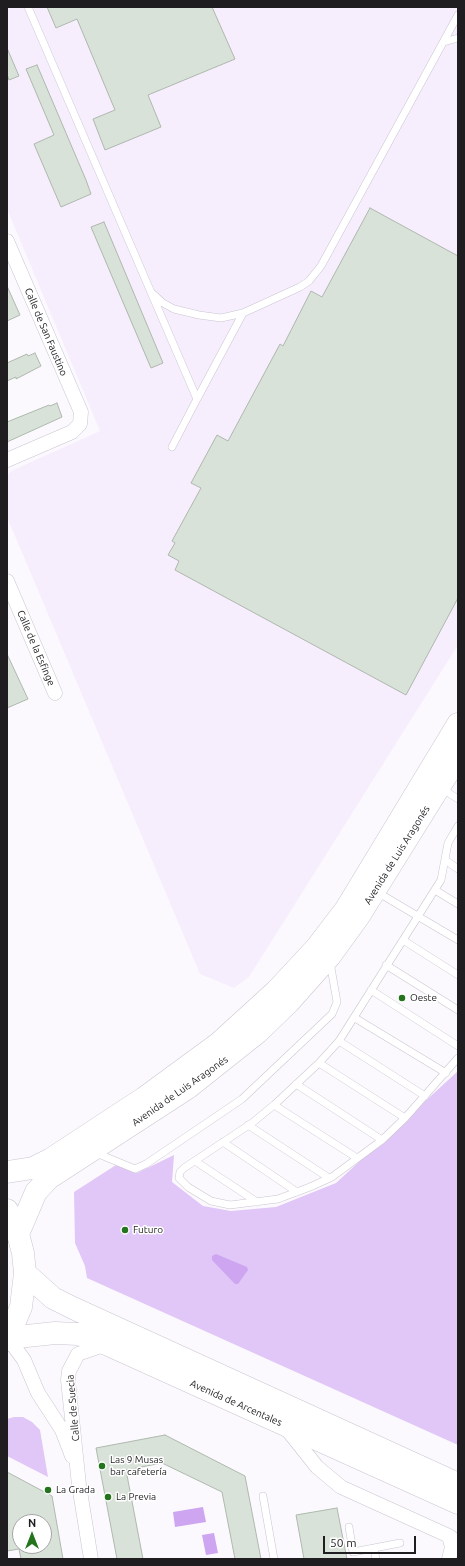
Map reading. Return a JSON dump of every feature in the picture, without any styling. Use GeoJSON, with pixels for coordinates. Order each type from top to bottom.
{"type":"FeatureCollection","features":[{"type":"Feature","properties":{"kind":"main road","name":"Avenida de Luis Aragonés"},"geometry":{"type":"LineString","coordinates":[[7,1172],[33,1168],[51,1159],[144,1098],[220,1043],[277,990],[317,947],[346,909],[458,724]]}},
{"type":"Feature","properties":{"kind":"main road","name":"Avenida de Luis Aragonés"},"geometry":{"type":"LineString","coordinates":[[18,1234],[36,1192],[49,1178],[189,1087],[231,1055],[289,1002],[330,956],[359,916],[458,757]]}},
{"type":"Feature","properties":{"kind":"main road"},"geometry":{"type":"LineString","coordinates":[[7,1210],[18,1234],[23,1254],[25,1273],[21,1307],[8,1339]]}},
{"type":"Feature","properties":{"kind":"main road","name":"Avenida de Arcentales"},"geometry":{"type":"LineString","coordinates":[[25,1273],[53,1298],[73,1308],[458,1484]]}},
{"type":"Feature","properties":{"kind":"main road","name":"Avenida de Arcentales"},"geometry":{"type":"LineString","coordinates":[[8,1339],[68,1332],[107,1344],[458,1503]]}},
{"type":"Feature","properties":{"kind":"street","name":"Calle de San Faustino"},"geometry":{"type":"LineString","coordinates":[[7,241],[81,412],[80,424],[72,432],[7,460]]}},
{"type":"Feature","properties":{"kind":"street","name":"Calle de la Esfinge"},"geometry":{"type":"LineString","coordinates":[[7,581],[55,693]]}},
{"type":"Feature","properties":{"kind":"street","name":"Calle de Suecia"},"geometry":{"type":"LineString","coordinates":[[8,1339],[24,1360],[38,1393],[62,1430],[78,1472]]}},
{"type":"Feature","properties":{"kind":"street","name":"Calle de Suecia"},"geometry":{"type":"LineString","coordinates":[[91,1559],[78,1472],[69,1371],[78,1354],[107,1344]]}},
{"type":"Feature","properties":{"kind":"street"},"geometry":{"type":"LineString","coordinates":[[281,1423],[317,1467],[341,1487],[453,1540],[449,1559]]}},
{"type":"Feature","properties":{"kind":"street"},"geometry":{"type":"LineString","coordinates":[[454,1559],[458,1556]]}},
{"type":"Feature","properties":{"kind":"lane"},"geometry":{"type":"LineString","coordinates":[[28,7],[197,399]]}},
{"type":"Feature","properties":{"kind":"lane"},"geometry":{"type":"LineString","coordinates":[[149,290],[163,303],[186,313],[221,318],[243,313],[300,286],[316,274],[458,15]]}},
{"type":"Feature","properties":{"kind":"lane"},"geometry":{"type":"LineString","coordinates":[[444,42],[458,38]]}},
{"type":"Feature","properties":{"kind":"lane"},"geometry":{"type":"LineString","coordinates":[[172,447],[243,313]]}},
{"type":"Feature","properties":{"kind":"lane"},"geometry":{"type":"LineString","coordinates":[[440,787],[458,799]]}},
{"type":"Feature","properties":{"kind":"lane"},"geometry":{"type":"LineString","coordinates":[[457,830],[448,843],[441,880],[420,916],[386,965],[355,1018],[339,1041],[319,1063],[274,1105],[180,1172],[179,1178],[188,1187],[211,1201],[230,1205],[278,1199],[297,1192],[329,1178],[382,1140],[405,1118],[458,1058]]}},
{"type":"Feature","properties":{"kind":"lane"},"geometry":{"type":"LineString","coordinates":[[445,860],[458,869]]}},
{"type":"Feature","properties":{"kind":"lane"},"geometry":{"type":"LineString","coordinates":[[435,890],[458,904]]}},
{"type":"Feature","properties":{"kind":"lane"},"geometry":{"type":"LineString","coordinates":[[375,891],[420,916],[458,940]]}},
{"type":"Feature","properties":{"kind":"lane"},"geometry":{"type":"LineString","coordinates":[[403,940],[458,975]]}},
{"type":"Feature","properties":{"kind":"lane"},"geometry":{"type":"LineString","coordinates":[[92,1151],[136,1169],[146,1164],[242,1099],[332,1014],[337,1002],[330,956]]}},
{"type":"Feature","properties":{"kind":"lane"},"geometry":{"type":"LineString","coordinates":[[386,965],[458,1010]]}},
{"type":"Feature","properties":{"kind":"lane"},"geometry":{"type":"LineString","coordinates":[[371,990],[458,1046]]}},
{"type":"Feature","properties":{"kind":"lane"},"geometry":{"type":"LineString","coordinates":[[355,1018],[446,1073]]}},
{"type":"Feature","properties":{"kind":"lane"},"geometry":{"type":"LineString","coordinates":[[339,1041],[425,1096]]}},
{"type":"Feature","properties":{"kind":"lane"},"geometry":{"type":"LineString","coordinates":[[319,1063],[405,1118]]}},
{"type":"Feature","properties":{"kind":"lane"},"geometry":{"type":"LineString","coordinates":[[296,1084],[382,1140]]}},
{"type":"Feature","properties":{"kind":"lane"},"geometry":{"type":"LineString","coordinates":[[274,1105],[357,1158]]}},
{"type":"Feature","properties":{"kind":"lane"},"geometry":{"type":"LineString","coordinates":[[248,1125],[329,1178]]}},
{"type":"Feature","properties":{"kind":"lane"},"geometry":{"type":"LineString","coordinates":[[223,1142],[297,1192]]}},
{"type":"Feature","properties":{"kind":"lane"},"geometry":{"type":"LineString","coordinates":[[195,1161],[257,1202]]}},
{"type":"Feature","properties":{"kind":"lane"},"geometry":{"type":"LineString","coordinates":[[262,1496],[274,1559]]}},
{"type":"Feature","properties":{"kind":"lane"},"geometry":{"type":"LineString","coordinates":[[349,1527],[353,1552],[400,1543]]}},
{"type":"Feature","properties":{"kind":"lane"},"geometry":{"type":"LineString","coordinates":[[374,1548],[376,1559]]}},
{"type":"Feature","properties":{"kind":"shaded area"},"geometry":{"type":"Polygon","coordinates":[[[7,7],[458,7],[458,645],[249,977],[234,988],[200,974],[7,517],[7,476],[11,471],[100,431],[7,209],[7,7]]]}},
{"type":"Feature","properties":{"kind":"shaded area"},"geometry":{"type":"Polygon","coordinates":[[[458,1071],[458,1445],[87,1278],[85,1266],[75,1243],[74,1192],[116,1165],[137,1173],[174,1155],[172,1182],[203,1206],[231,1211],[276,1207],[336,1183],[458,1071]]]}},
{"type":"Feature","properties":{"kind":"shaded area"},"geometry":{"type":"Polygon","coordinates":[[[216,1254],[247,1267],[248,1270],[238,1284],[235,1284],[212,1260],[212,1256],[216,1254]]]}},
{"type":"Feature","properties":{"kind":"shaded area"},"geometry":{"type":"Polygon","coordinates":[[[23,1417],[32,1422],[40,1430],[48,1477],[7,1456],[7,1419],[23,1417]]]}},
{"type":"Feature","properties":{"kind":"shaded area"},"geometry":{"type":"Polygon","coordinates":[[[203,1507],[206,1522],[175,1527],[173,1512],[203,1507]]]}},
{"type":"Feature","properties":{"kind":"shaded area"},"geometry":{"type":"Polygon","coordinates":[[[214,1533],[218,1553],[206,1555],[202,1535],[214,1533]]]}},
{"type":"Feature","properties":{"kind":"building"},"geometry":{"type":"Polygon","coordinates":[[[47,7],[212,7],[235,59],[148,95],[161,127],[105,150],[93,119],[115,110],[77,19],[56,28],[47,7]]]}},
{"type":"Feature","properties":{"kind":"building"},"geometry":{"type":"Polygon","coordinates":[[[7,48],[19,76],[9,80],[7,74],[7,48]]]}},
{"type":"Feature","properties":{"kind":"building"},"geometry":{"type":"Polygon","coordinates":[[[37,65],[91,194],[61,207],[34,144],[54,135],[26,69],[37,65]]]}},
{"type":"Feature","properties":{"kind":"building"},"geometry":{"type":"Polygon","coordinates":[[[370,208],[458,256],[458,598],[406,695],[175,570],[179,561],[168,555],[175,543],[172,541],[201,488],[191,483],[217,435],[228,441],[280,344],[283,346],[311,291],[322,297],[370,208]]]}},
{"type":"Feature","properties":{"kind":"building"},"geometry":{"type":"Polygon","coordinates":[[[104,222],[163,363],[151,368],[91,227],[104,222]]]}},
{"type":"Feature","properties":{"kind":"building"},"geometry":{"type":"Polygon","coordinates":[[[7,286],[20,315],[7,321],[7,286]]]}},
{"type":"Feature","properties":{"kind":"building"},"geometry":{"type":"Polygon","coordinates":[[[35,353],[41,366],[16,379],[16,377],[7,381],[7,363],[27,354],[28,356],[35,353]]]}},
{"type":"Feature","properties":{"kind":"building"},"geometry":{"type":"Polygon","coordinates":[[[57,403],[62,417],[7,442],[7,422],[57,403]]]}},
{"type":"Feature","properties":{"kind":"building"},"geometry":{"type":"Polygon","coordinates":[[[7,654],[28,699],[7,708],[7,654]]]}},
{"type":"Feature","properties":{"kind":"building"},"geometry":{"type":"Polygon","coordinates":[[[165,1435],[245,1476],[261,1559],[235,1559],[222,1492],[162,1463],[126,1470],[143,1559],[117,1559],[96,1448],[165,1435]]]}},
{"type":"Feature","properties":{"kind":"building"},"geometry":{"type":"Polygon","coordinates":[[[7,1472],[52,1496],[63,1559],[21,1559],[20,1554],[52,1554],[52,1514],[12,1514],[12,1550],[7,1551],[7,1472]]]}},
{"type":"Feature","properties":{"kind":"building"},"geometry":{"type":"Polygon","coordinates":[[[337,1508],[347,1559],[304,1559],[296,1515],[337,1508]]]}},
{"type":"Feature","properties":{"kind":"place","name":"Oeste"},"geometry":{"type":"Point","coordinates":[402,998]}},
{"type":"Feature","properties":{"kind":"place","name":"Futuro"},"geometry":{"type":"Point","coordinates":[125,1230]}},
{"type":"Feature","properties":{"kind":"place","name":"Las 9 Musas bar cafetería"},"geometry":{"type":"Point","coordinates":[102,1466]}},
{"type":"Feature","properties":{"kind":"place","name":"La Grada"},"geometry":{"type":"Point","coordinates":[48,1490]}},
{"type":"Feature","properties":{"kind":"place","name":"La Previa"},"geometry":{"type":"Point","coordinates":[108,1497]}}]}
